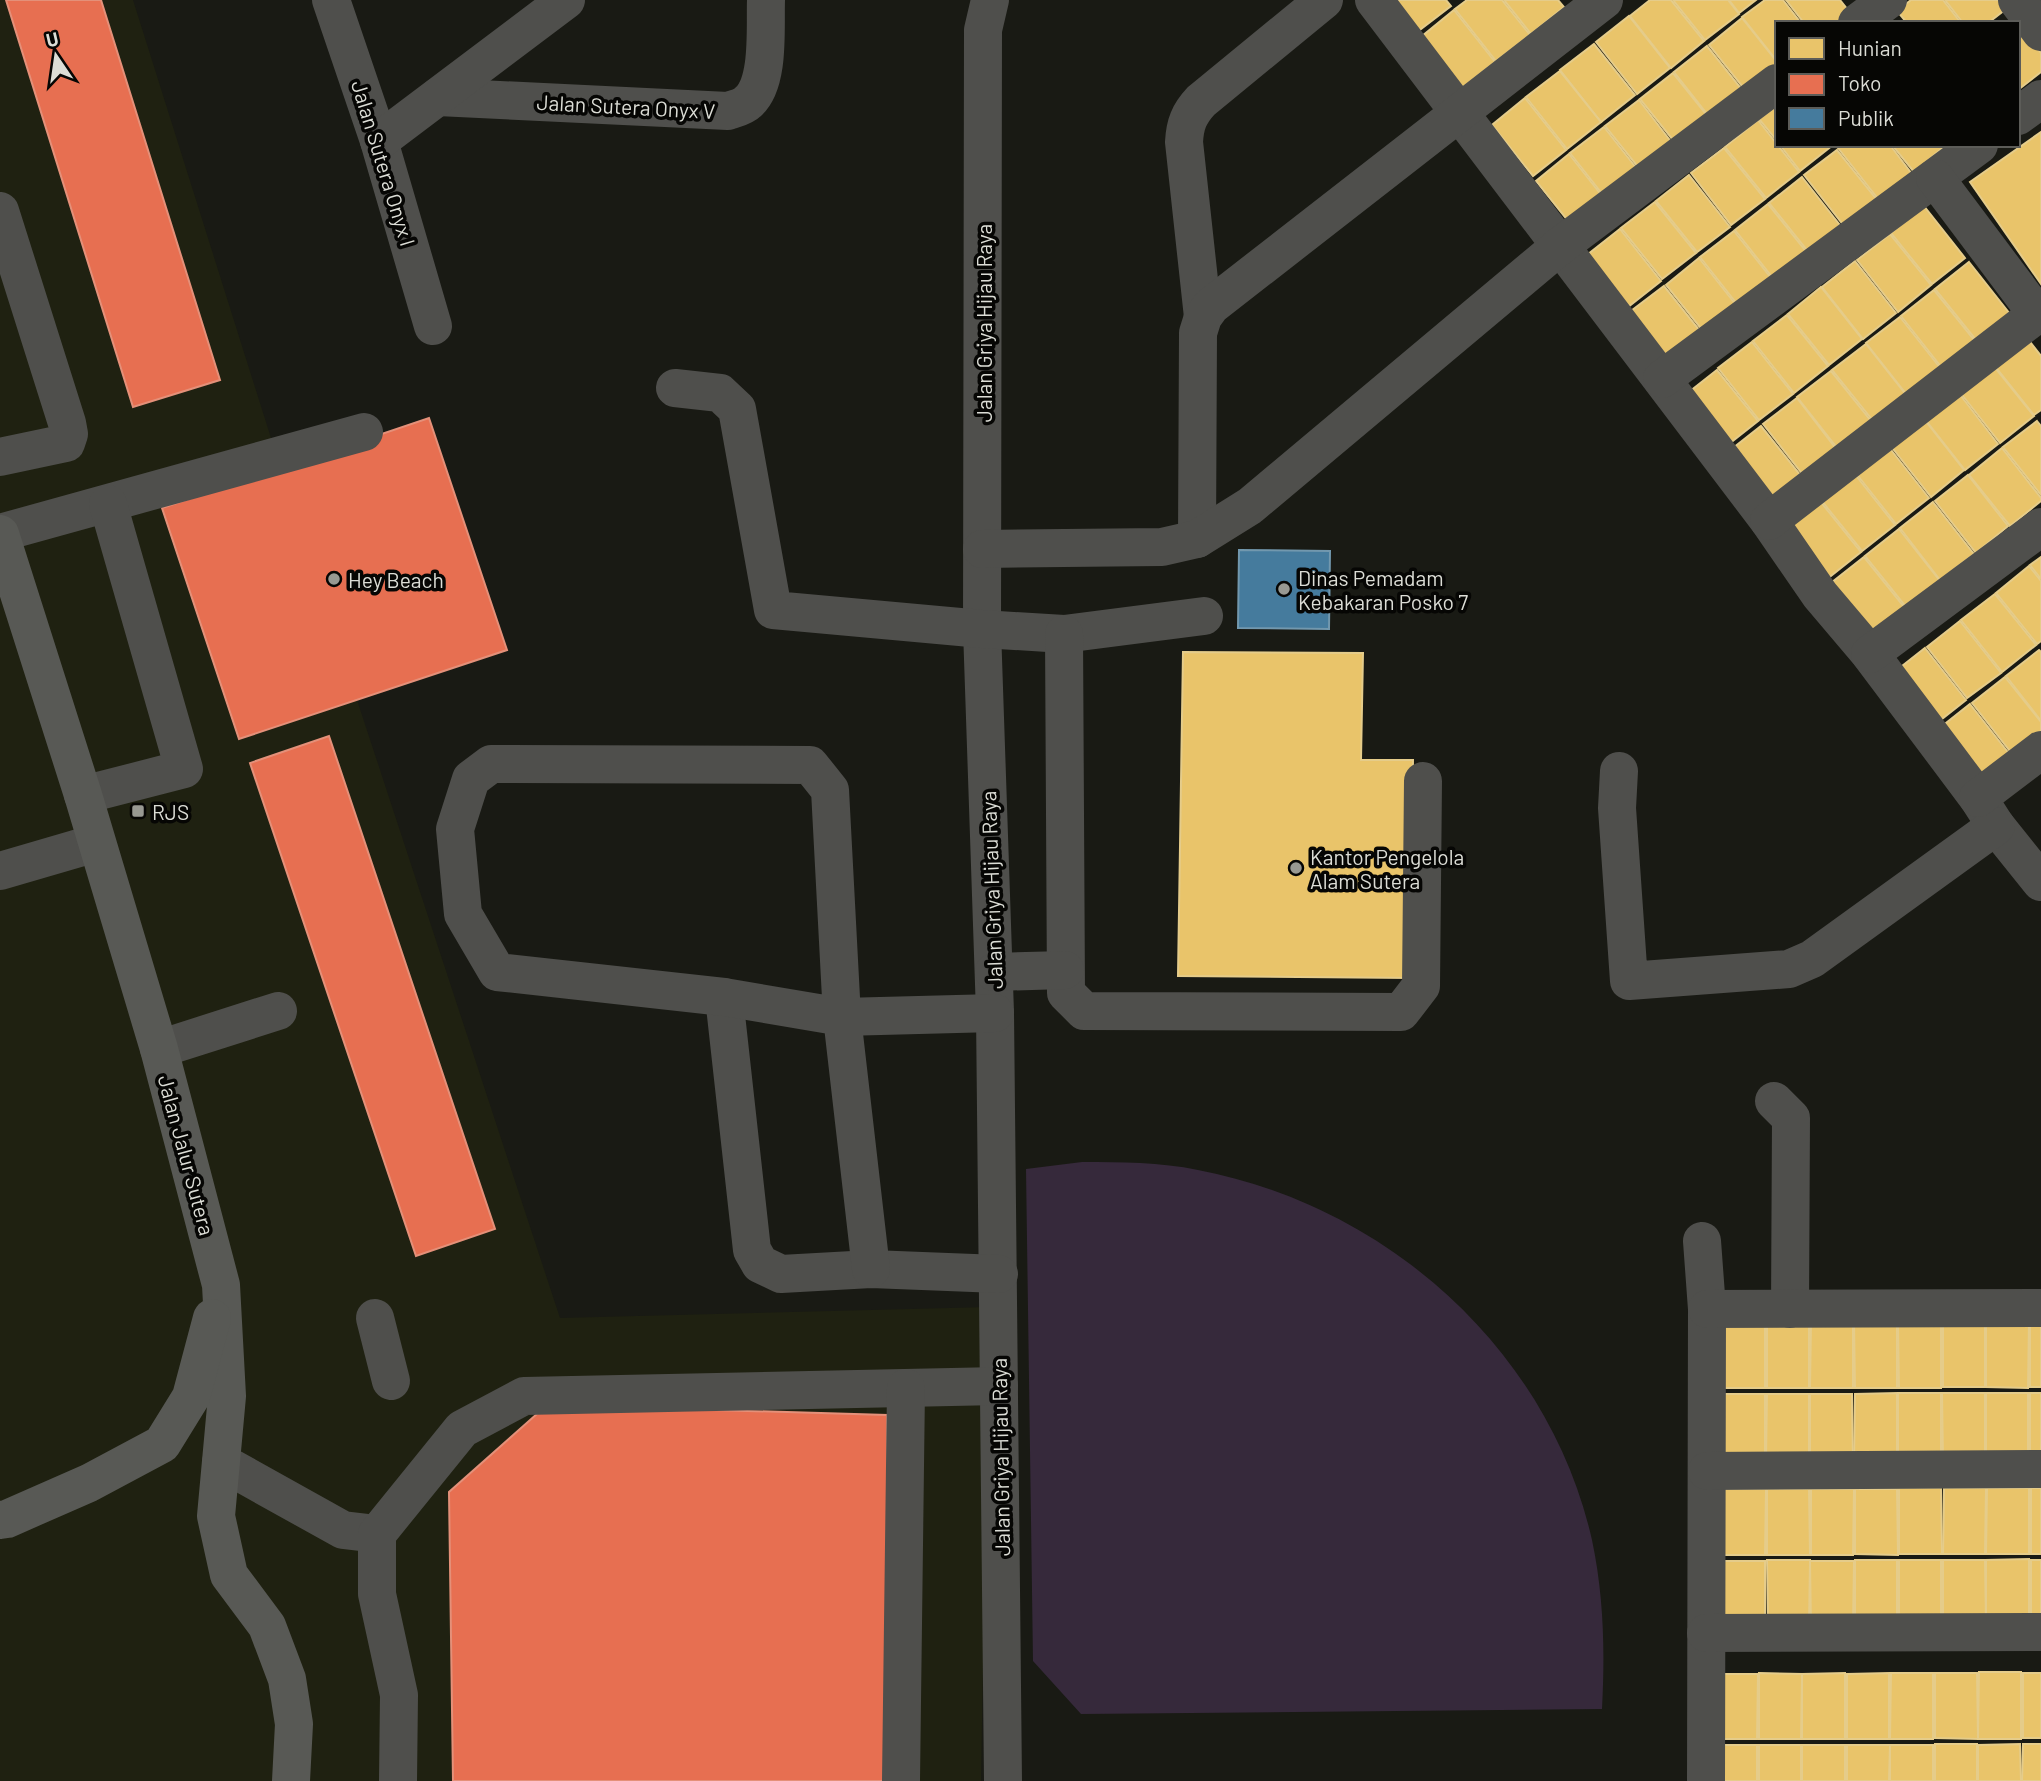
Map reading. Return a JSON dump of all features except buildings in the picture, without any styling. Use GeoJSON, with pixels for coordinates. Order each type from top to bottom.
{"type":"FeatureCollection","features":[{"type":"Feature","properties":{"kind":"main road","name":"Jalan Jalur Sutera"},"geometry":{"type":"LineString","coordinates":[[0,533],[83,795],[159,1049],[221,1285],[227,1396],[216,1516],[229,1575],[267,1626],[287,1679],[294,1724],[291,1781]]}},
{"type":"Feature","properties":{"kind":"main road"},"geometry":{"type":"LineString","coordinates":[[0,1520],[89,1483],[162,1444],[191,1397],[221,1285]]}},
{"type":"Feature","properties":{"kind":"street","name":"Jalan Sutera Onyx I"},"geometry":{"type":"LineString","coordinates":[[331,0],[379,141],[433,326]]}},
{"type":"Feature","properties":{"kind":"street"},"geometry":{"type":"LineString","coordinates":[[379,141],[566,0]]}},
{"type":"Feature","properties":{"kind":"street","name":"Jalan Sutera Onyx V"},"geometry":{"type":"LineString","coordinates":[[439,97],[728,111],[747,104],[763,73],[766,0]]}},
{"type":"Feature","properties":{"kind":"street","name":"Jalan Griya Hijau Raya"},"geometry":{"type":"LineString","coordinates":[[990,0],[983,30],[982,629],[995,1013],[1003,1781]]}},
{"type":"Feature","properties":{"kind":"street"},"geometry":{"type":"LineString","coordinates":[[1197,539],[1198,333],[1203,317],[1184,142],[1185,126],[1190,113],[1201,101],[1324,0]]}},
{"type":"Feature","properties":{"kind":"street"},"geometry":{"type":"LineString","coordinates":[[1374,0],[1769,521],[1820,595],[1870,654],[2041,882]]}},
{"type":"Feature","properties":{"kind":"street"},"geometry":{"type":"LineString","coordinates":[[1203,317],[1223,296],[1604,0]]}},
{"type":"Feature","properties":{"kind":"street"},"geometry":{"type":"LineString","coordinates":[[1860,21],[1888,0]]}},
{"type":"Feature","properties":{"kind":"street"},"geometry":{"type":"LineString","coordinates":[[2017,0],[2041,32]]}},
{"type":"Feature","properties":{"kind":"street"},"geometry":{"type":"LineString","coordinates":[[982,549],[1162,547],[1197,539],[1250,506],[1560,246],[1775,85]]}},
{"type":"Feature","properties":{"kind":"street"},"geometry":{"type":"LineString","coordinates":[[2020,115],[2041,99]]}},
{"type":"Feature","properties":{"kind":"street"},"geometry":{"type":"LineString","coordinates":[[1662,379],[1976,147]]}},
{"type":"Feature","properties":{"kind":"street"},"geometry":{"type":"LineString","coordinates":[[1769,521],[2039,317],[1934,178]]}},
{"type":"Feature","properties":{"kind":"street"},"geometry":{"type":"LineString","coordinates":[[0,211],[69,435],[66,443],[0,457]]}},
{"type":"Feature","properties":{"kind":"street"},"geometry":{"type":"LineString","coordinates":[[676,388],[720,393],[737,409],[773,610],[1064,634],[1204,616]]}},
{"type":"Feature","properties":{"kind":"street"},"geometry":{"type":"LineString","coordinates":[[0,533],[364,432]]}},
{"type":"Feature","properties":{"kind":"street"},"geometry":{"type":"LineString","coordinates":[[83,795],[184,769],[108,504]]}},
{"type":"Feature","properties":{"kind":"street"},"geometry":{"type":"LineString","coordinates":[[1870,654],[2041,527]]}},
{"type":"Feature","properties":{"kind":"street"},"geometry":{"type":"LineString","coordinates":[[1064,634],[1066,993],[1084,1011],[1401,1012],[1421,986],[1423,781]]}},
{"type":"Feature","properties":{"kind":"street"},"geometry":{"type":"LineString","coordinates":[[1619,771],[1617,808],[1629,981],[1789,970],[1812,959],[1987,812],[2041,750]]}},
{"type":"Feature","properties":{"kind":"street"},"geometry":{"type":"LineString","coordinates":[[871,1269],[842,1017],[830,790],[810,765],[491,764],[471,779],[455,829],[463,914],[497,972],[724,997],[842,1017],[995,1013]]}},
{"type":"Feature","properties":{"kind":"street"},"geometry":{"type":"LineString","coordinates":[[0,871],[96,843]]}},
{"type":"Feature","properties":{"kind":"street"},"geometry":{"type":"LineString","coordinates":[[994,972],[1065,970]]}},
{"type":"Feature","properties":{"kind":"street"},"geometry":{"type":"LineString","coordinates":[[724,997],[752,1250],[760,1264],[781,1274],[871,1269],[999,1274]]}},
{"type":"Feature","properties":{"kind":"street"},"geometry":{"type":"LineString","coordinates":[[159,1049],[278,1011]]}},
{"type":"Feature","properties":{"kind":"street"},"geometry":{"type":"LineString","coordinates":[[1774,1101],[1791,1118],[1790,1309]]}},
{"type":"Feature","properties":{"kind":"street"},"geometry":{"type":"LineString","coordinates":[[1702,1241],[1707,1309],[1706,1781]]}},
{"type":"Feature","properties":{"kind":"street"},"geometry":{"type":"LineString","coordinates":[[1707,1309],[2041,1308]]}},
{"type":"Feature","properties":{"kind":"street"},"geometry":{"type":"LineString","coordinates":[[375,1318],[391,1381]]}},
{"type":"Feature","properties":{"kind":"street"},"geometry":{"type":"LineString","coordinates":[[398,1781],[399,1695],[377,1594],[377,1534],[462,1429],[524,1396],[999,1386]]}},
{"type":"Feature","properties":{"kind":"street"},"geometry":{"type":"LineString","coordinates":[[901,1781],[906,1388]]}},
{"type":"Feature","properties":{"kind":"street"},"geometry":{"type":"LineString","coordinates":[[221,1462],[343,1530],[377,1534]]}},
{"type":"Feature","properties":{"kind":"street"},"geometry":{"type":"LineString","coordinates":[[1707,1471],[2041,1469]]}},
{"type":"Feature","properties":{"kind":"street"},"geometry":{"type":"LineString","coordinates":[[1706,1633],[2041,1633]]}},
{"type":"Feature","properties":{"kind":"shaded area"},"geometry":{"type":"Polygon","coordinates":[[[0,0],[133,0],[271,438],[560,1318],[989,1307],[981,1781],[0,1781],[0,0]]]}},
{"type":"Feature","properties":{"kind":"shaded area"},"geometry":{"type":"Polygon","coordinates":[[[1082,1162],[1184,1167],[1267,1188],[1333,1216],[1394,1253],[1450,1297],[1498,1349],[1539,1407],[1570,1471],[1592,1540],[1599,1582],[1603,1646],[1602,1709],[1081,1714],[1033,1661],[1026,1169],[1082,1162]]]}},
{"type":"Feature","properties":{"kind":"place","name":"Hey Beach"},"geometry":{"type":"Point","coordinates":[334,579]}},
{"type":"Feature","properties":{"kind":"place","name":"Dinas Pemadam Kebakaran Posko 7"},"geometry":{"type":"Point","coordinates":[1284,589]}},
{"type":"Feature","properties":{"kind":"place","name":"RJS"},"geometry":{"type":"Point","coordinates":[138,811]}},
{"type":"Feature","properties":{"kind":"place","name":"Kantor Pengelola Alam Sutera"},"geometry":{"type":"Point","coordinates":[1296,868]}}]}
